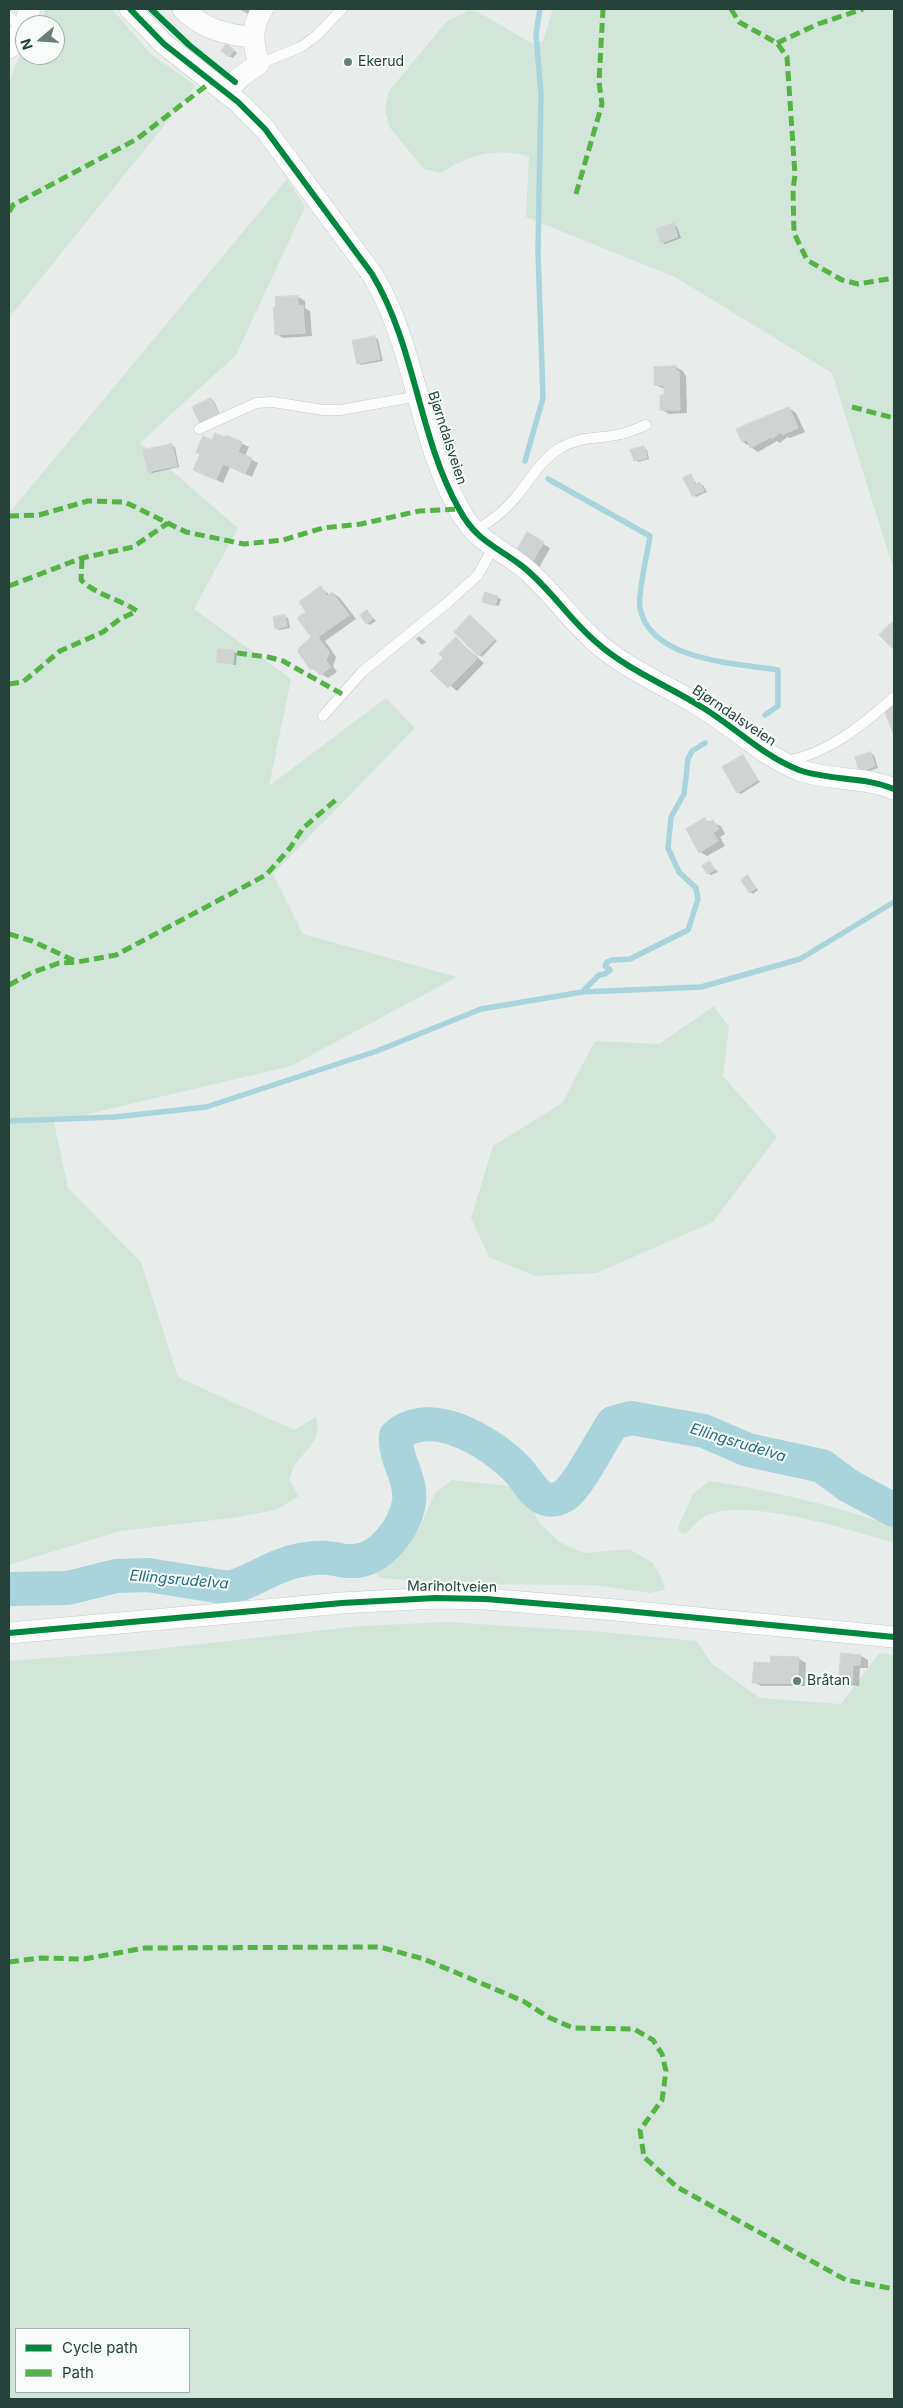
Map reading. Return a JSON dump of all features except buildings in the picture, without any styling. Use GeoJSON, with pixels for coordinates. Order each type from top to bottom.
{"type":"FeatureCollection","features":[{"type":"Feature","properties":{"kind":"street","name":"Bjørndalsveien"},"geometry":{"type":"LineString","coordinates":[[130,9],[178,56],[250,113],[281,149],[325,212],[372,274],[385,295],[397,325],[420,396],[427,429],[448,488],[462,515],[474,531],[493,548],[522,566],[540,582],[597,643],[621,660],[702,706],[745,739],[782,762],[824,777],[868,781],[894,789]]}},
{"type":"Feature","properties":{"kind":"street"},"geometry":{"type":"LineString","coordinates":[[183,9],[197,22],[209,28],[222,33],[253,37]]}},
{"type":"Feature","properties":{"kind":"street"},"geometry":{"type":"LineString","coordinates":[[226,93],[240,77],[259,64],[253,37],[254,27],[262,9]]}},
{"type":"Feature","properties":{"kind":"street"},"geometry":{"type":"LineString","coordinates":[[9,48],[15,23]]}},
{"type":"Feature","properties":{"kind":"street","name":"Mariholtveien"},"geometry":{"type":"LineString","coordinates":[[9,1633],[352,1602],[435,1598],[486,1599],[646,1612],[894,1637]]}},
{"type":"Feature","properties":{"kind":"lane"},"geometry":{"type":"LineString","coordinates":[[259,64],[301,47],[316,36],[342,9]]}},
{"type":"Feature","properties":{"kind":"lane"},"geometry":{"type":"LineString","coordinates":[[199,429],[256,403],[273,402],[323,410],[340,410],[420,396]]}},
{"type":"Feature","properties":{"kind":"lane"},"geometry":{"type":"LineString","coordinates":[[474,531],[489,523],[508,506],[552,453],[562,446],[579,440],[620,434],[646,425]]}},
{"type":"Feature","properties":{"kind":"lane"},"geometry":{"type":"LineString","coordinates":[[324,716],[362,672],[447,603],[478,575],[493,548]]}},
{"type":"Feature","properties":{"kind":"lane"},"geometry":{"type":"LineString","coordinates":[[782,762],[799,759],[837,741],[894,696]]}},
{"type":"Feature","properties":{"kind":"green space"},"geometry":{"type":"Polygon","coordinates":[[[45,9],[112,9],[151,54],[196,86],[9,318],[9,86],[15,65],[65,65],[65,15],[43,15],[45,9]]]}},
{"type":"Feature","properties":{"kind":"green space"},"geometry":{"type":"Polygon","coordinates":[[[553,9],[894,9],[894,571],[832,373],[675,277],[526,217],[529,156],[505,153],[483,154],[462,161],[441,173],[424,169],[390,128],[385,110],[389,91],[447,21],[469,10],[480,13],[533,44],[543,41],[553,9]]]}},
{"type":"Feature","properties":{"kind":"green space"},"geometry":{"type":"Polygon","coordinates":[[[287,179],[305,207],[236,355],[140,443],[238,528],[194,609],[291,679],[269,786],[386,698],[415,728],[273,874],[303,934],[457,977],[291,1066],[54,1122],[68,1188],[141,1262],[178,1377],[294,1430],[316,1417],[318,1425],[315,1438],[294,1467],[289,1480],[299,1496],[276,1510],[232,1518],[120,1531],[9,1565],[9,513],[287,179]]]}},
{"type":"Feature","properties":{"kind":"green space"},"geometry":{"type":"Polygon","coordinates":[[[714,1006],[729,1027],[723,1076],[777,1137],[713,1222],[597,1273],[535,1276],[489,1257],[471,1218],[493,1146],[562,1103],[595,1041],[659,1044],[714,1006]]]}},
{"type":"Feature","properties":{"kind":"green space"},"geometry":{"type":"Polygon","coordinates":[[[452,1480],[509,1486],[525,1496],[540,1524],[560,1542],[584,1553],[629,1549],[653,1563],[663,1581],[665,1590],[650,1593],[595,1585],[468,1584],[380,1578],[376,1573],[418,1531],[435,1493],[452,1480]]]}},
{"type":"Feature","properties":{"kind":"green space"},"geometry":{"type":"Polygon","coordinates":[[[709,1481],[803,1499],[894,1526],[894,1543],[825,1523],[768,1512],[742,1510],[719,1512],[702,1518],[686,1534],[680,1532],[678,1527],[693,1494],[709,1481]]]}},
{"type":"Feature","properties":{"kind":"green space"},"geometry":{"type":"Polygon","coordinates":[[[447,1622],[603,1632],[697,1641],[712,1664],[760,1698],[841,1704],[879,1653],[894,1655],[894,2399],[9,2399],[9,1661],[148,1650],[360,1626],[447,1622]]]}},
{"type":"Feature","properties":{"kind":"waterway"},"geometry":{"type":"LineString","coordinates":[[525,461],[543,398],[538,251],[541,94],[536,34],[540,9]]}},
{"type":"Feature","properties":{"kind":"waterway"},"geometry":{"type":"LineString","coordinates":[[548,479],[650,536],[639,602],[647,626],[660,639],[677,649],[697,656],[778,670],[778,706],[765,715]]}},
{"type":"Feature","properties":{"kind":"waterway"},"geometry":{"type":"LineString","coordinates":[[582,992],[599,975],[605,974],[610,970],[605,966],[607,962],[630,959],[688,930],[698,899],[696,888],[679,872],[668,848],[671,817],[684,794],[688,759],[692,751],[705,743]]}},
{"type":"Feature","properties":{"kind":"waterway"},"geometry":{"type":"LineString","coordinates":[[9,1121],[115,1117],[206,1107],[377,1051],[481,1009],[582,992],[701,987],[800,959],[894,902]]}},
{"type":"Feature","properties":{"kind":"waterway","name":"Ellingsrudelva"},"geometry":{"type":"LineString","coordinates":[[9,1589],[68,1588],[116,1576],[148,1575],[229,1588],[279,1566],[300,1560],[311,1558],[350,1561],[363,1559],[373,1555],[390,1541],[407,1512],[409,1502],[408,1485],[398,1453],[396,1436],[410,1427],[426,1424],[443,1426],[459,1431],[492,1448],[517,1469],[537,1494],[548,1500],[560,1498],[570,1491],[613,1423],[631,1418],[704,1431],[748,1450],[822,1466],[849,1486],[894,1510]]}},
{"type":"Feature","properties":{"kind":"marked path"},"geometry":{"type":"LineString","coordinates":[[576,194],[602,104],[599,82],[603,9]]}},
{"type":"Feature","properties":{"kind":"marked path"},"geometry":{"type":"LineString","coordinates":[[731,9],[739,22],[777,43],[787,57],[795,175],[793,190],[794,233],[807,260],[842,280],[858,284],[894,278]]}},
{"type":"Feature","properties":{"kind":"marked path"},"geometry":{"type":"LineString","coordinates":[[777,43],[818,24],[863,9]]}},
{"type":"Feature","properties":{"kind":"marked path"},"geometry":{"type":"LineString","coordinates":[[9,212],[13,205],[137,139],[211,82]]}},
{"type":"Feature","properties":{"kind":"marked path"},"geometry":{"type":"LineString","coordinates":[[852,407],[894,418]]}},
{"type":"Feature","properties":{"kind":"marked path"},"geometry":{"type":"LineString","coordinates":[[9,516],[39,515],[88,501],[125,502],[186,532],[244,544],[283,540],[323,528],[361,524],[419,511],[459,509]]}},
{"type":"Feature","properties":{"kind":"marked path"},"geometry":{"type":"LineString","coordinates":[[9,586],[82,558],[133,547],[168,523]]}},
{"type":"Feature","properties":{"kind":"marked path"},"geometry":{"type":"LineString","coordinates":[[9,684],[23,682],[60,651],[103,632],[120,619],[137,611],[94,590],[81,580],[82,558]]}},
{"type":"Feature","properties":{"kind":"marked path"},"geometry":{"type":"LineString","coordinates":[[237,653],[283,661],[342,694]]}},
{"type":"Feature","properties":{"kind":"marked path"},"geometry":{"type":"LineString","coordinates":[[9,985],[31,973],[59,963],[77,962],[116,955],[266,875],[290,848],[303,828],[338,798]]}},
{"type":"Feature","properties":{"kind":"marked path"},"geometry":{"type":"LineString","coordinates":[[9,934],[32,941],[75,961]]}},
{"type":"Feature","properties":{"kind":"marked path"},"geometry":{"type":"LineString","coordinates":[[9,1962],[40,1958],[84,1959],[145,1948],[380,1947],[424,1959],[523,2001],[548,2017],[573,2028],[634,2029],[653,2040],[662,2054],[666,2071],[662,2100],[640,2130],[644,2157],[677,2187],[846,2280],[894,2289]]}},
{"type":"Feature","properties":{"kind":"cycle path"},"geometry":{"type":"LineString","coordinates":[[130,9],[164,44],[238,102],[265,129],[372,274],[387,302],[398,331],[434,452],[445,481],[459,509],[472,529],[532,575],[577,624],[608,652],[633,669],[687,698],[772,756],[799,770],[823,776],[870,782],[894,789]]}},
{"type":"Feature","properties":{"kind":"cycle path"},"geometry":{"type":"LineString","coordinates":[[151,9],[189,45],[235,82]]}},
{"type":"Feature","properties":{"kind":"cycle path"},"geometry":{"type":"LineString","coordinates":[[9,1633],[342,1603],[435,1598],[486,1599],[616,1610],[894,1637]]}},
{"type":"Feature","properties":{"kind":"place","name":"Ekerud"},"geometry":{"type":"Point","coordinates":[348,62]}},
{"type":"Feature","properties":{"kind":"place","name":"Bråtan"},"geometry":{"type":"Point","coordinates":[797,1681]}}]}
